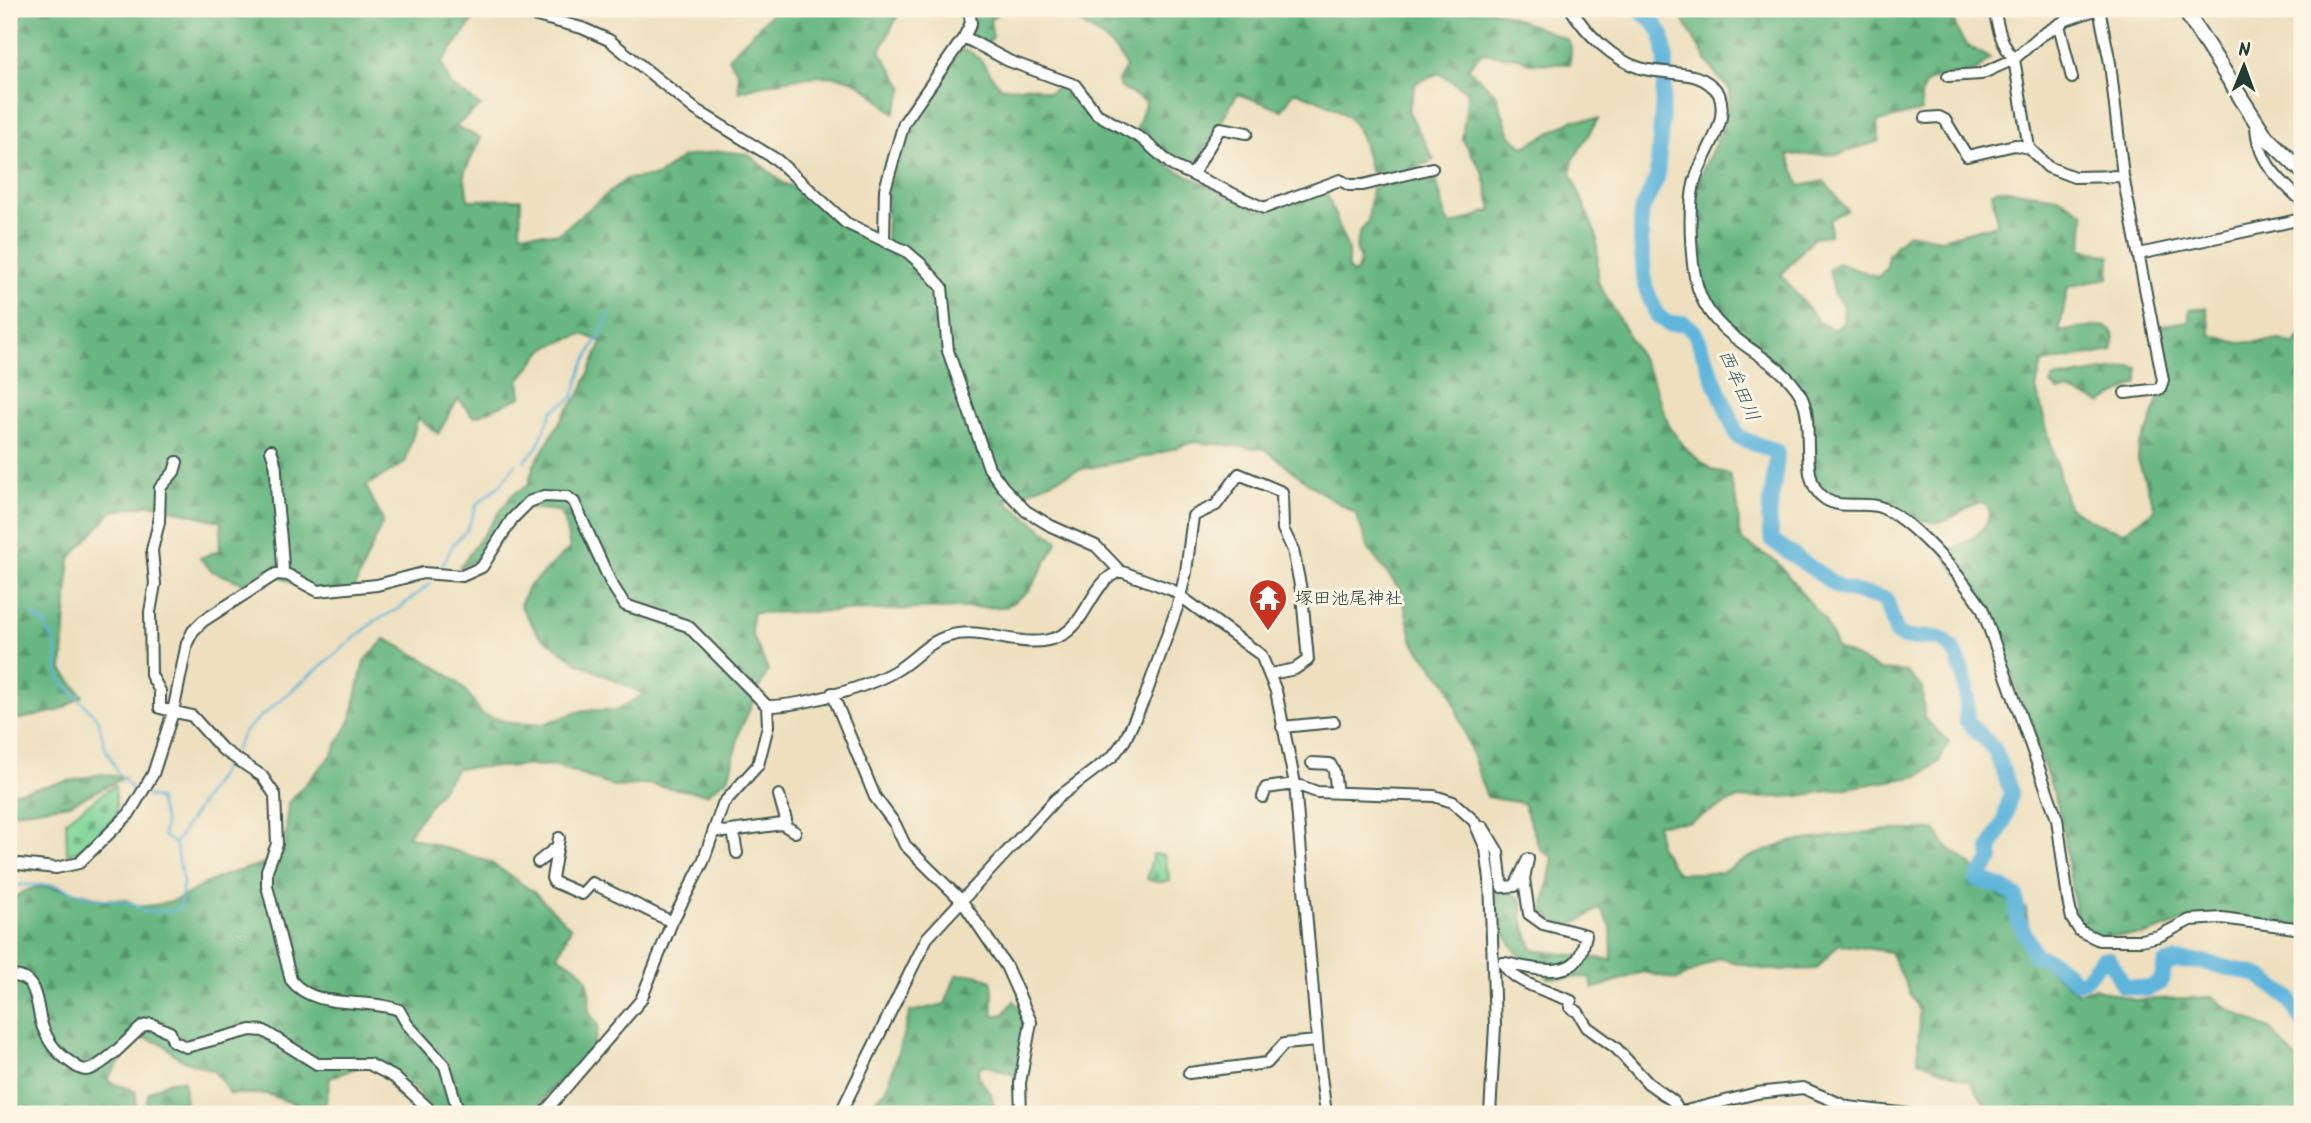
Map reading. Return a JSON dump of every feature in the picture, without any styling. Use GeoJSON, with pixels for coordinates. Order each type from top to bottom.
{"type":"FeatureCollection","features":[{"type":"Feature","properties":{"kind":"main road"},"geometry":{"type":"LineString","coordinates":[[2185,9],[2256,122],[2280,152],[2302,171]]}},
{"type":"Feature","properties":{"kind":"street"},"geometry":{"type":"LineString","coordinates":[[510,9],[582,28],[609,40],[696,110],[777,160],[846,223],[906,251],[942,287],[948,351],[996,478],[1026,511],[1051,526],[1096,546],[1120,571],[1166,586],[1254,649],[1271,674],[1295,785],[1317,1041],[1326,1114]]}},
{"type":"Feature","properties":{"kind":"street"},"geometry":{"type":"LineString","coordinates":[[884,240],[885,189],[904,123],[964,37],[971,23],[969,9]]}},
{"type":"Feature","properties":{"kind":"street"},"geometry":{"type":"LineString","coordinates":[[1571,9],[1590,34],[1639,68],[1707,80],[1721,100],[1720,120],[1697,171],[1692,198],[1696,274],[1706,307],[1730,336],[1791,382],[1798,391],[1805,404],[1811,480],[1819,494],[1833,503],[1877,506],[1900,517],[1978,601],[2005,668],[2057,819],[2068,900],[2072,919],[2080,931],[2099,940],[2141,940],[2159,936],[2190,920],[2222,918],[2302,929]]}},
{"type":"Feature","properties":{"kind":"street"},"geometry":{"type":"LineString","coordinates":[[1994,9],[1997,29],[2006,50],[2014,59],[2029,148]]}},
{"type":"Feature","properties":{"kind":"street"},"geometry":{"type":"LineString","coordinates":[[1948,76],[1981,74],[2014,59],[2063,18],[2098,9],[2110,64],[2123,176],[2163,380],[2160,389],[2125,393]]}},
{"type":"Feature","properties":{"kind":"street"},"geometry":{"type":"LineString","coordinates":[[2063,18],[2072,78]]}},
{"type":"Feature","properties":{"kind":"street"},"geometry":{"type":"LineString","coordinates":[[964,37],[1009,61],[1075,85],[1097,114],[1142,139],[1173,166],[1264,208],[1340,180],[1349,185],[1363,185],[1432,168]]}},
{"type":"Feature","properties":{"kind":"street"},"geometry":{"type":"LineString","coordinates":[[1926,118],[1939,117],[1945,120],[1967,156],[2015,145],[2029,148],[2048,167],[2074,177],[2123,176]]}},
{"type":"Feature","properties":{"kind":"street"},"geometry":{"type":"LineString","coordinates":[[2256,122],[2256,139],[2263,158],[2276,176],[2302,201]]}},
{"type":"Feature","properties":{"kind":"street"},"geometry":{"type":"LineString","coordinates":[[1193,174],[1220,128],[1247,133]]}},
{"type":"Feature","properties":{"kind":"street"},"geometry":{"type":"LineString","coordinates":[[2139,254],[2302,219]]}},
{"type":"Feature","properties":{"kind":"street"},"geometry":{"type":"LineString","coordinates":[[271,450],[279,468],[276,497],[283,550],[282,574]]}},
{"type":"Feature","properties":{"kind":"street"},"geometry":{"type":"LineString","coordinates":[[177,462],[174,472],[160,488],[159,522],[152,550],[155,584],[150,612],[151,675],[160,691],[160,708],[192,716],[222,749],[262,776],[275,795],[277,844],[267,870],[267,886],[291,980],[299,989],[320,999],[376,1003],[399,1010],[407,1024],[445,1066],[458,1114]]}},
{"type":"Feature","properties":{"kind":"street"},"geometry":{"type":"LineString","coordinates":[[840,1114],[923,944],[1056,799],[1120,748],[1145,697],[1179,597],[1186,572],[1193,516],[1216,505],[1239,474],[1282,492],[1283,529],[1293,550],[1308,653],[1302,666],[1271,674]]}},
{"type":"Feature","properties":{"kind":"street"},"geometry":{"type":"LineString","coordinates":[[9,863],[56,867],[88,857],[141,797],[153,774],[173,712],[187,643],[193,631],[261,582],[282,574],[318,591],[377,585],[423,573],[462,576],[482,566],[512,519],[529,502],[544,496],[566,497],[578,508],[611,583],[625,605],[688,626],[767,706],[768,726],[758,765],[723,804],[703,862],[672,922],[641,1000],[543,1114]]}},
{"type":"Feature","properties":{"kind":"street"},"geometry":{"type":"LineString","coordinates":[[767,706],[832,693],[882,679],[936,641],[949,636],[976,632],[1034,642],[1059,637],[1075,625],[1103,582],[1120,571]]}},
{"type":"Feature","properties":{"kind":"street"},"geometry":{"type":"LineString","coordinates":[[832,693],[875,797],[895,824],[905,845],[962,901],[1006,966],[1031,1021],[1020,1083],[1021,1114]]}},
{"type":"Feature","properties":{"kind":"street"},"geometry":{"type":"LineString","coordinates":[[1282,727],[1334,722]]}},
{"type":"Feature","properties":{"kind":"street"},"geometry":{"type":"LineString","coordinates":[[1312,763],[1330,764],[1337,793]]}},
{"type":"Feature","properties":{"kind":"street"},"geometry":{"type":"LineString","coordinates":[[1263,797],[1266,789],[1271,786],[1295,785],[1309,791],[1442,798],[1459,806],[1477,828],[1486,849],[1499,963],[1490,1114]]}},
{"type":"Feature","properties":{"kind":"street"},"geometry":{"type":"LineString","coordinates":[[779,795],[786,820],[782,824]]}},
{"type":"Feature","properties":{"kind":"street"},"geometry":{"type":"LineString","coordinates":[[714,830],[733,831],[782,824],[795,832]]}},
{"type":"Feature","properties":{"kind":"street"},"geometry":{"type":"LineString","coordinates":[[1477,828],[1487,829],[1498,852],[1502,887],[1515,886],[1528,859],[1524,879],[1528,915],[1543,924],[1586,935],[1580,957],[1562,968],[1519,968],[1499,963]]}},
{"type":"Feature","properties":{"kind":"street"},"geometry":{"type":"LineString","coordinates":[[733,831],[737,853]]}},
{"type":"Feature","properties":{"kind":"street"},"geometry":{"type":"LineString","coordinates":[[538,862],[558,842],[552,878],[554,882],[582,894],[592,883],[672,922]]}},
{"type":"Feature","properties":{"kind":"street"},"geometry":{"type":"LineString","coordinates":[[1499,963],[1522,980],[1571,1001],[1570,1007],[1578,1012],[1587,1027],[1624,1056],[1648,1083],[1678,1106],[1677,1113],[1757,1093],[1803,1088],[1848,1107],[1909,1114]]}},
{"type":"Feature","properties":{"kind":"street"},"geometry":{"type":"LineString","coordinates":[[9,976],[25,979],[33,988],[38,998],[41,1025],[55,1051],[79,1068],[94,1068],[143,1026],[151,1024],[170,1032],[173,1041],[187,1047],[251,1030],[264,1031],[317,1063],[369,1064],[394,1077],[430,1114]]}},
{"type":"Feature","properties":{"kind":"street"},"geometry":{"type":"LineString","coordinates":[[1188,1073],[1267,1063],[1284,1044],[1317,1041]]}},
{"type":"Feature","properties":{"kind":"green space"},"geometry":{"type":"Polygon","coordinates":[[[9,9],[481,9],[442,63],[451,85],[481,106],[455,126],[481,138],[464,173],[468,200],[521,199],[520,232],[558,234],[626,179],[657,176],[683,157],[720,151],[748,154],[783,183],[810,194],[845,228],[886,244],[888,187],[911,117],[961,50],[967,51],[983,63],[1000,87],[1029,87],[1049,93],[1059,85],[1073,87],[1097,118],[1139,141],[1170,167],[1257,210],[1271,209],[1318,188],[1325,189],[1348,250],[1348,268],[1353,274],[1360,261],[1356,247],[1360,232],[1368,221],[1372,188],[1434,170],[1446,219],[1452,225],[1492,210],[1483,172],[1462,139],[1468,92],[1439,73],[1416,83],[1408,110],[1434,160],[1388,178],[1370,171],[1361,137],[1348,117],[1327,104],[1295,91],[1282,110],[1238,94],[1202,155],[1190,170],[1174,163],[1136,131],[1146,102],[1120,87],[1118,81],[1126,67],[1103,39],[1080,23],[1056,13],[1002,10],[990,20],[993,37],[985,46],[970,33],[975,26],[973,9],[1492,9],[1567,39],[1571,46],[1570,64],[1528,63],[1519,58],[1481,53],[1468,68],[1496,94],[1510,135],[1524,147],[1573,120],[1598,119],[1573,160],[1571,173],[1597,237],[1598,282],[1651,376],[1670,428],[1689,452],[1712,470],[1729,475],[1738,506],[1739,533],[1743,541],[1777,562],[1825,621],[1837,648],[1880,670],[1906,672],[1922,687],[1924,718],[1949,742],[1939,762],[1919,776],[1798,796],[1736,799],[1689,822],[1657,824],[1659,845],[1677,873],[1721,873],[1750,857],[1789,842],[1886,830],[1935,830],[1946,846],[1970,864],[2000,897],[2026,908],[2031,938],[2040,958],[2078,993],[2094,988],[2134,1000],[2213,997],[2230,1010],[2270,1029],[2302,1066],[2302,1114],[1991,1114],[1971,1082],[1918,1060],[1919,1011],[1890,952],[1839,944],[1816,969],[1766,970],[1719,958],[1677,980],[1643,972],[1593,989],[1590,977],[1548,978],[1541,965],[1520,956],[1506,936],[1498,913],[1495,890],[1512,893],[1522,900],[1522,919],[1533,950],[1612,960],[1611,927],[1600,907],[1571,924],[1558,923],[1543,912],[1553,858],[1540,849],[1523,803],[1487,797],[1448,685],[1413,642],[1401,591],[1369,550],[1356,514],[1316,489],[1265,449],[1194,442],[1150,456],[1078,470],[1005,501],[1058,541],[1030,590],[1006,607],[752,613],[752,634],[768,670],[740,730],[729,777],[707,794],[647,784],[615,787],[554,765],[457,768],[407,836],[490,862],[535,893],[571,928],[558,956],[576,967],[586,978],[589,1012],[598,1025],[590,1050],[531,1114],[434,1114],[415,1090],[371,1062],[330,1078],[324,1114],[266,1094],[230,1094],[214,1071],[180,1059],[163,1044],[138,1036],[107,1080],[136,1093],[136,1114],[9,1114],[9,904],[28,890],[51,887],[101,899],[125,900],[140,906],[158,905],[179,898],[214,879],[263,863],[285,852],[288,803],[331,756],[351,719],[364,662],[385,639],[427,661],[452,678],[473,700],[481,714],[511,723],[543,724],[584,710],[616,710],[644,694],[578,663],[538,634],[520,605],[528,587],[570,548],[565,523],[559,511],[524,507],[492,552],[459,568],[512,495],[528,485],[534,465],[566,411],[580,394],[602,342],[583,334],[545,348],[519,380],[521,397],[474,417],[458,399],[438,434],[418,418],[405,463],[366,486],[383,521],[351,596],[304,590],[267,569],[245,584],[212,571],[200,558],[219,550],[222,522],[151,504],[113,511],[70,558],[62,670],[83,696],[58,711],[15,720],[9,727],[9,9]]]}},
{"type":"Feature","properties":{"kind":"green space"},"geometry":{"type":"Polygon","coordinates":[[[776,9],[901,9],[880,51],[904,88],[894,113],[856,82],[830,76],[798,78],[739,92],[738,73],[728,58],[776,9]]]}},
{"type":"Feature","properties":{"kind":"green space"},"geometry":{"type":"Polygon","coordinates":[[[1677,9],[1975,9],[1953,12],[1963,41],[1990,58],[1980,68],[1928,82],[1921,97],[1922,111],[1877,122],[1879,141],[1839,154],[1788,155],[1800,186],[1824,181],[1847,210],[1830,219],[1830,235],[1814,237],[1781,275],[1819,322],[1834,330],[1843,323],[1844,307],[1835,295],[1829,270],[1838,263],[1878,277],[1887,268],[1888,254],[1908,233],[1941,239],[1997,224],[1992,192],[1999,189],[2058,197],[2084,213],[2082,249],[2110,256],[2109,278],[2068,287],[2059,332],[2106,327],[2112,331],[2114,339],[2112,351],[2042,363],[2036,388],[2068,507],[2096,523],[2124,532],[2155,509],[2138,460],[2139,445],[2148,430],[2166,380],[2154,326],[2189,321],[2189,310],[2206,307],[2211,335],[2239,343],[2281,340],[2295,345],[2302,332],[2302,799],[2297,800],[2290,814],[2302,836],[2302,926],[2192,918],[2145,935],[2100,936],[2085,930],[2076,918],[2060,812],[1991,616],[1945,557],[1946,552],[1969,540],[1982,529],[1989,515],[1988,506],[1982,502],[1976,503],[1951,518],[1933,522],[1875,501],[1840,499],[1828,495],[1819,487],[1814,476],[1813,423],[1806,400],[1729,328],[1706,296],[1700,278],[1696,244],[1696,192],[1727,114],[1730,89],[1708,63],[1677,9]]]}},
{"type":"Feature","properties":{"kind":"green space"},"geometry":{"type":"Polygon","coordinates":[[[2138,368],[2138,383],[2101,403],[2068,390],[2058,391],[2051,384],[2053,379],[2138,368]]]}},
{"type":"Feature","properties":{"kind":"green space"},"geometry":{"type":"Polygon","coordinates":[[[102,774],[124,778],[70,804],[9,813],[9,789],[11,793],[102,774]]]}},
{"type":"Feature","properties":{"kind":"green space"},"geometry":{"type":"Polygon","coordinates":[[[115,785],[117,815],[82,849],[67,854],[66,820],[115,785]]]}},
{"type":"Feature","properties":{"kind":"green space"},"geometry":{"type":"Polygon","coordinates":[[[1153,854],[1164,855],[1170,881],[1156,882],[1147,879],[1153,854]]]}},
{"type":"Feature","properties":{"kind":"green space"},"geometry":{"type":"Polygon","coordinates":[[[976,974],[991,981],[994,1016],[1004,1014],[1014,1001],[1020,1009],[1025,1030],[1016,1076],[985,1065],[979,1067],[978,1077],[991,1094],[996,1114],[860,1114],[887,1089],[910,1012],[945,1004],[956,975],[976,974]]]}},
{"type":"Feature","properties":{"kind":"green space"},"geometry":{"type":"Polygon","coordinates":[[[184,1080],[189,1114],[148,1114],[146,1103],[149,1092],[170,1081],[184,1080]]]}},
{"type":"Feature","properties":{"kind":"waterway","name":"西牟田川"},"geometry":{"type":"LineString","coordinates":[[1638,9],[1653,21],[1662,35],[1666,60],[1657,178],[1641,212],[1645,286],[1657,315],[1668,324],[1684,323],[1694,331],[1738,437],[1777,452],[1769,520],[1773,541],[1840,588],[1886,599],[1897,634],[1908,638],[1940,639],[1954,652],[1966,688],[1966,720],[1995,750],[2011,792],[2004,822],[1990,849],[1991,860],[1977,879],[2001,887],[2016,896],[2017,917],[2035,955],[2052,961],[2078,982],[2086,979],[2102,959],[2109,959],[2124,986],[2147,989],[2161,982],[2165,964],[2175,961],[2203,962],[2258,975],[2288,997],[2302,1020]]}},
{"type":"Feature","properties":{"kind":"waterway"},"geometry":{"type":"LineString","coordinates":[[525,461],[537,447],[553,410],[573,398],[583,366],[613,309]]}},
{"type":"Feature","properties":{"kind":"waterway"},"geometry":{"type":"LineString","coordinates":[[442,566],[454,543],[467,530],[477,504],[500,485],[516,464]]}},
{"type":"Feature","properties":{"kind":"waterway"},"geometry":{"type":"LineString","coordinates":[[235,750],[244,732],[259,718],[375,621],[398,609],[431,583]]}},
{"type":"Feature","properties":{"kind":"waterway"},"geometry":{"type":"LineString","coordinates":[[32,615],[43,622],[56,645],[59,678],[98,719],[105,747],[118,773],[136,793]]}},
{"type":"Feature","properties":{"kind":"waterway"},"geometry":{"type":"LineString","coordinates":[[9,889],[20,885],[55,885],[92,898],[133,903],[147,912],[174,911],[180,907],[183,882],[175,843],[228,761]]}},
{"type":"Feature","properties":{"kind":"waterway"},"geometry":{"type":"LineString","coordinates":[[147,796],[158,799],[165,823],[163,836],[174,843]]}},
{"type":"Feature","properties":{"kind":"place","name":"塚田池尾神社"},"geometry":{"type":"Point","coordinates":[1268,632]}}]}
